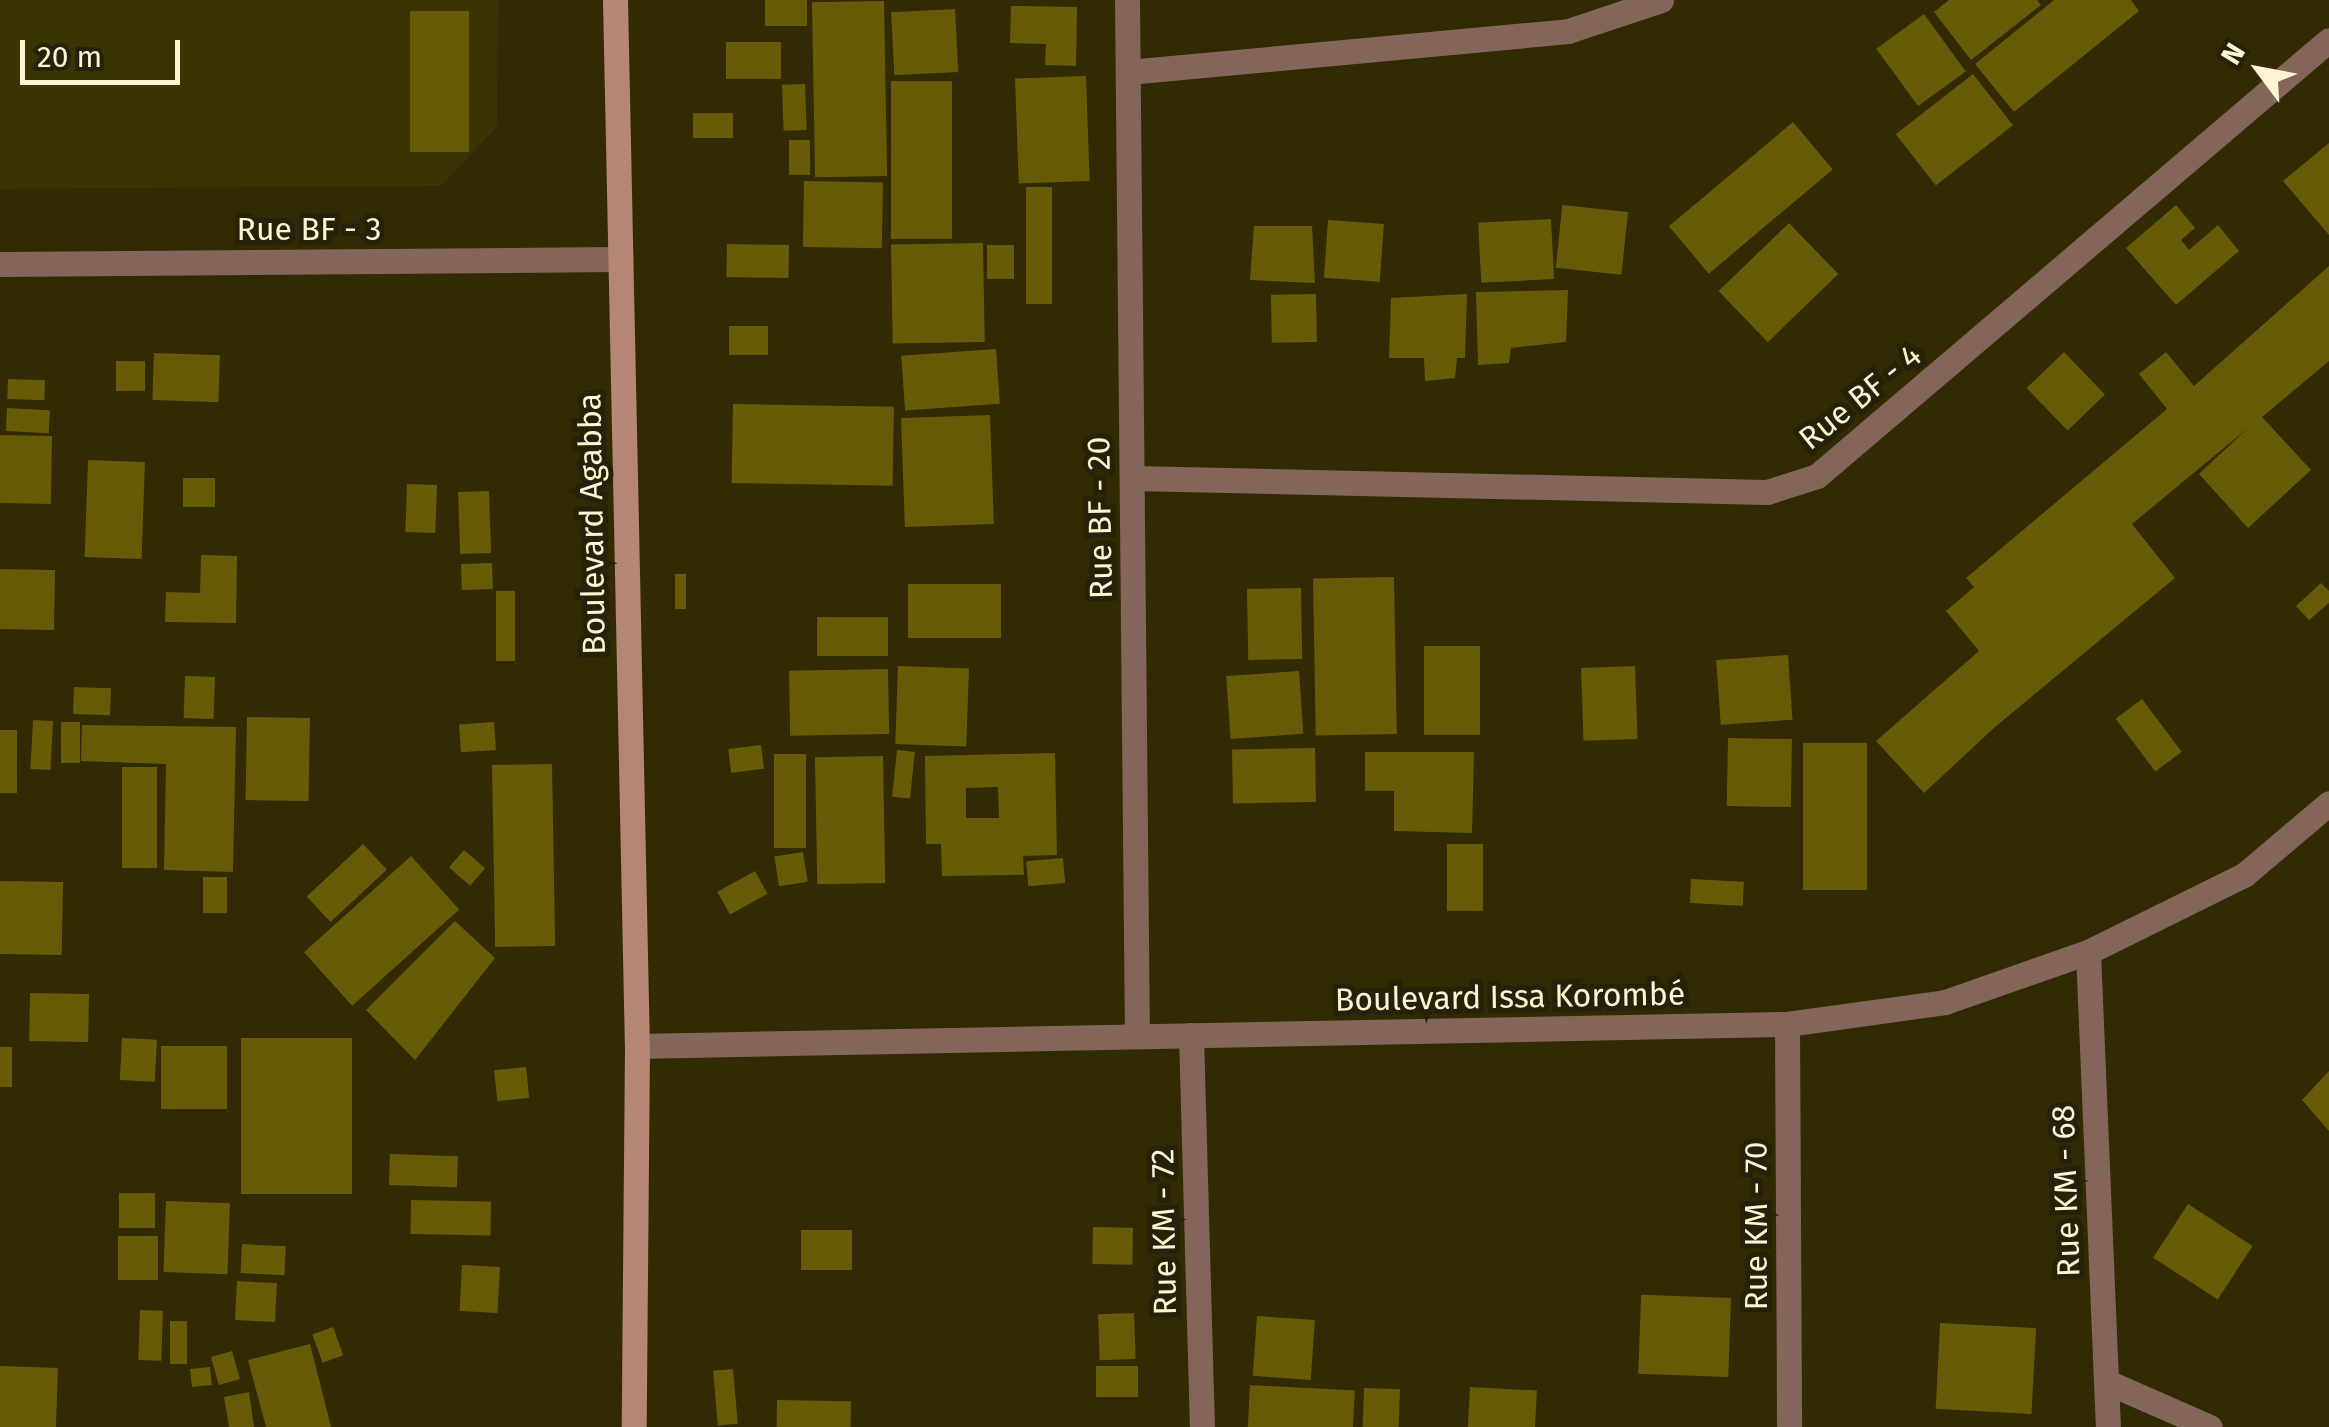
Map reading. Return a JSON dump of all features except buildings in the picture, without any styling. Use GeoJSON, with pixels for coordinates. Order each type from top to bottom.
{"type":"FeatureCollection","features":[{"type":"Feature","properties":{"kind":"main road","name":"Boulevard Agabba"},"geometry":{"type":"LineString","coordinates":[[614,0],[637,1046],[634,1427]]}},
{"type":"Feature","properties":{"kind":"street","name":"Rue BF - 20"},"geometry":{"type":"LineString","coordinates":[[1127,0],[1137,1036]]}},
{"type":"Feature","properties":{"kind":"street"},"geometry":{"type":"LineString","coordinates":[[1128,72],[1568,31],[1661,0]]}},
{"type":"Feature","properties":{"kind":"street","name":"Rue BF - 4"},"geometry":{"type":"LineString","coordinates":[[1132,478],[1767,492],[1817,476],[2329,40]]}},
{"type":"Feature","properties":{"kind":"street","name":"Rue BF - 3"},"geometry":{"type":"LineString","coordinates":[[0,264],[618,259]]}},
{"type":"Feature","properties":{"kind":"street","name":"Boulevard Issa Korombé"},"geometry":{"type":"LineString","coordinates":[[637,1046],[1787,1024],[1945,1002],[2088,952],[2244,875],[2329,803]]}},
{"type":"Feature","properties":{"kind":"street","name":"Rue KM - 68"},"geometry":{"type":"LineString","coordinates":[[2088,952],[2108,1427]]}},
{"type":"Feature","properties":{"kind":"street","name":"Rue KM - 70"},"geometry":{"type":"LineString","coordinates":[[1787,1024],[1789,1427]]}},
{"type":"Feature","properties":{"kind":"street","name":"Rue KM - 72"},"geometry":{"type":"LineString","coordinates":[[1192,1036],[1202,1427]]}},
{"type":"Feature","properties":{"kind":"street"},"geometry":{"type":"LineString","coordinates":[[2107,1382],[2210,1427]]}},
{"type":"Feature","properties":{"kind":"shaded area"},"geometry":{"type":"Polygon","coordinates":[[[0,0],[498,0],[497,127],[441,186],[0,189],[0,0]]]}}]}
